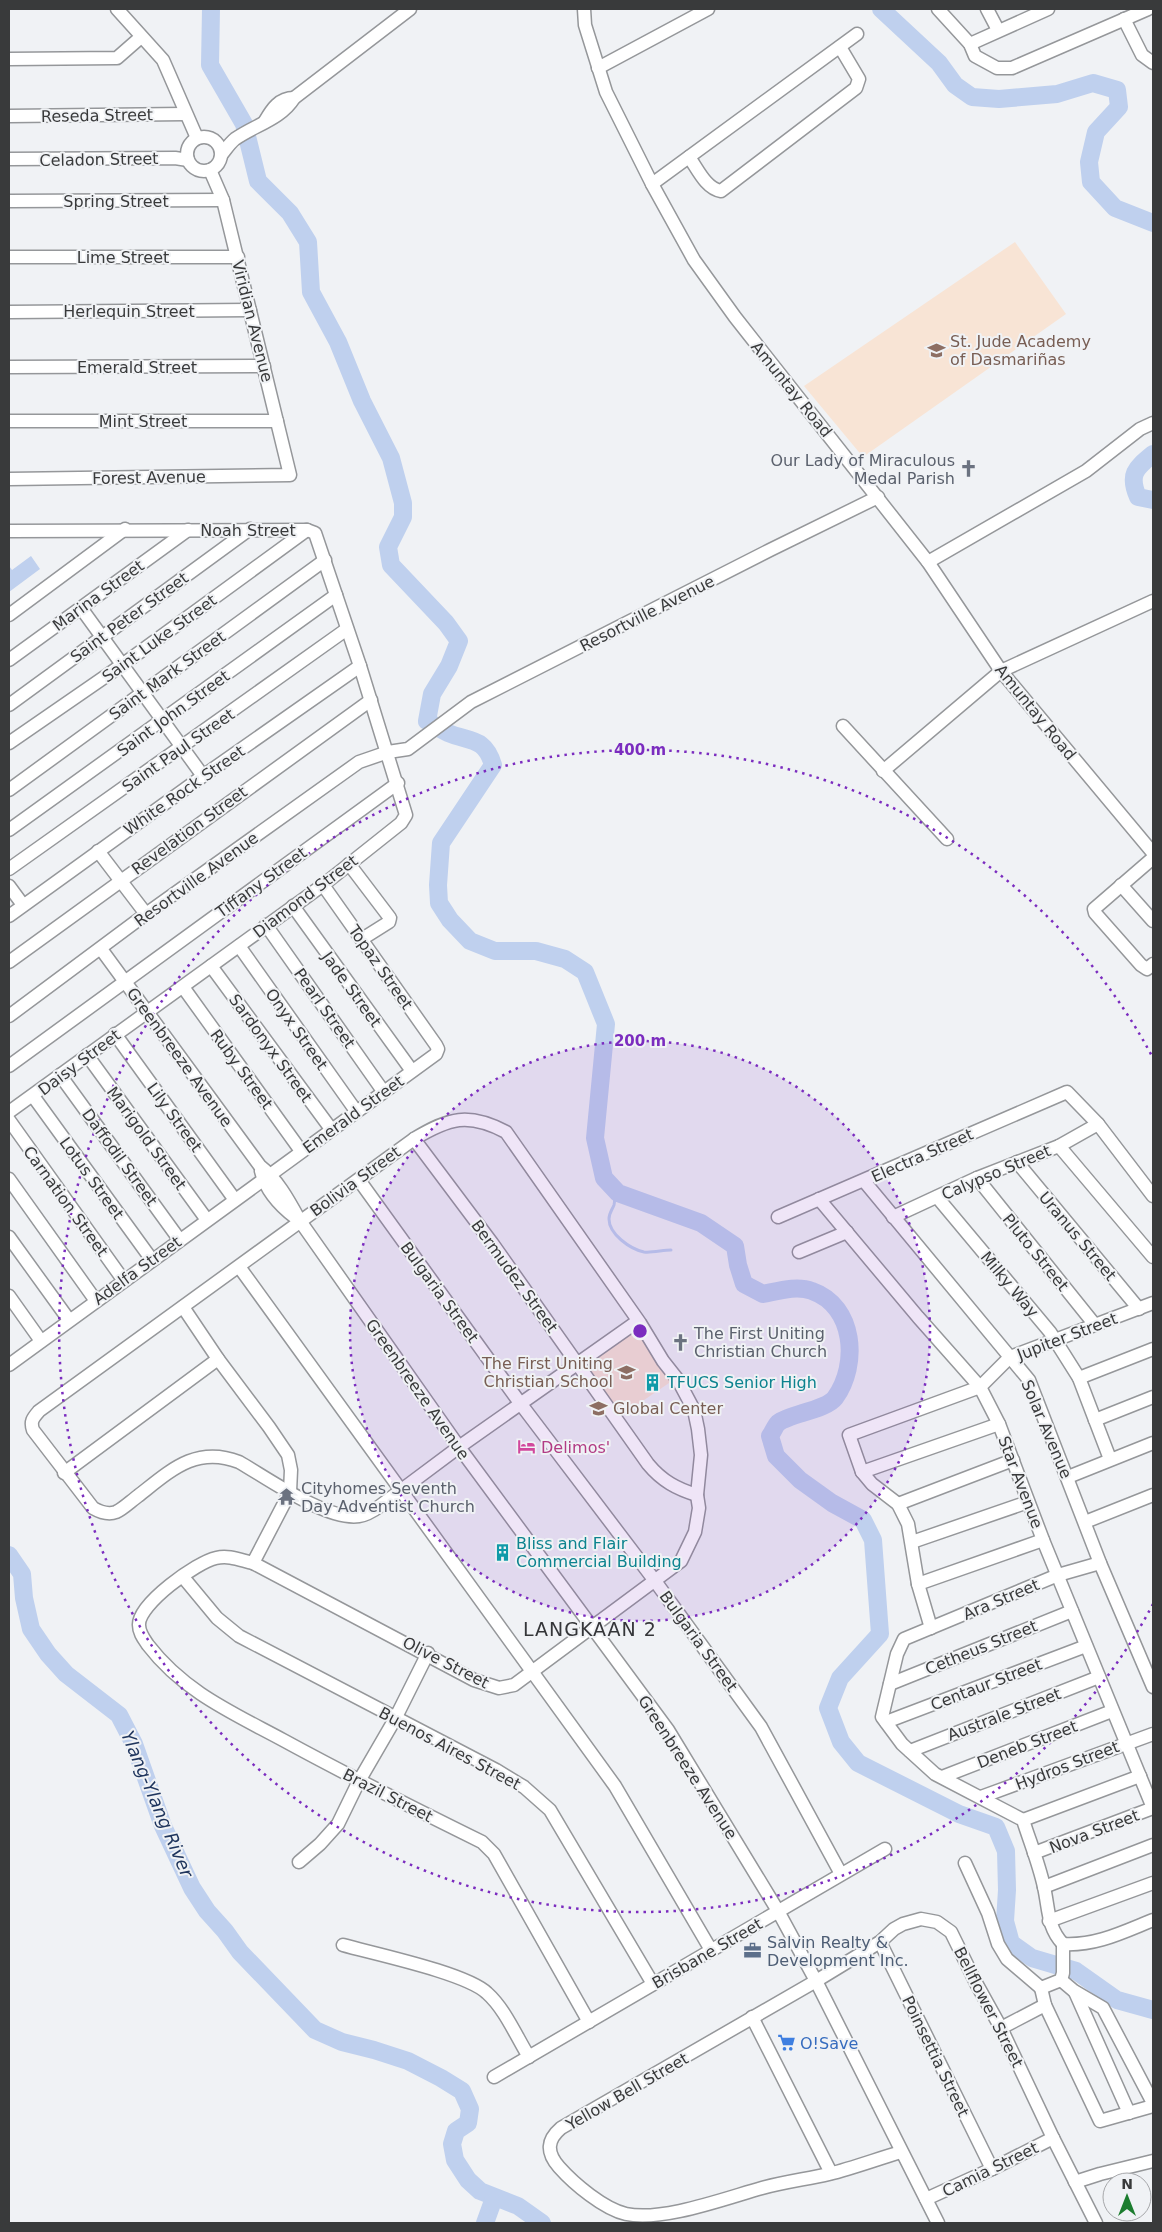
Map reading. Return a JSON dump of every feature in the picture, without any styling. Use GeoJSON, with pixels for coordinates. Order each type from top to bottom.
{"type":"FeatureCollection","features":[{"type":"Feature","properties":{"kind":"street"},"geometry":{"type":"LineString","coordinates":[[117,9],[163,60],[184,114],[197,138]]}},
{"type":"Feature","properties":{"kind":"street"},"geometry":{"type":"LineString","coordinates":[[235,139],[216,141],[207,137],[197,138],[188,150],[188,160],[195,168],[205,171],[210,170],[218,164],[222,154],[235,139],[278,115],[290,105],[288,98],[410,9]]}},
{"type":"Feature","properties":{"kind":"street","name":"Amuntay Road"},"geometry":{"type":"LineString","coordinates":[[584,9],[585,25],[606,92],[652,184],[694,260],[730,310],[928,562],[1001,670],[1152,851]]}},
{"type":"Feature","properties":{"kind":"street"},"geometry":{"type":"LineString","coordinates":[[598,68],[708,9]]}},
{"type":"Feature","properties":{"kind":"street"},"geometry":{"type":"LineString","coordinates":[[938,9],[970,44],[975,56],[997,68],[1012,68],[1148,9]]}},
{"type":"Feature","properties":{"kind":"street"},"geometry":{"type":"LineString","coordinates":[[988,9],[998,30]]}},
{"type":"Feature","properties":{"kind":"street"},"geometry":{"type":"LineString","coordinates":[[970,44],[1033,12],[1048,9]]}},
{"type":"Feature","properties":{"kind":"street"},"geometry":{"type":"LineString","coordinates":[[1124,19],[1153,63]]}},
{"type":"Feature","properties":{"kind":"street"},"geometry":{"type":"LineString","coordinates":[[652,184],[857,34]]}},
{"type":"Feature","properties":{"kind":"street"},"geometry":{"type":"LineString","coordinates":[[9,59],[117,58],[142,37]]}},
{"type":"Feature","properties":{"kind":"street"},"geometry":{"type":"LineString","coordinates":[[689,157],[710,186],[714,190],[721,192],[856,88],[859,79],[840,47]]}},
{"type":"Feature","properties":{"kind":"street","name":"Reseda Street"},"geometry":{"type":"LineString","coordinates":[[9,116],[184,114]]}},
{"type":"Feature","properties":{"kind":"street"},"geometry":{"type":"LineString","coordinates":[[216,141],[222,154]]}},
{"type":"Feature","properties":{"kind":"street","name":"Celadon Street"},"geometry":{"type":"LineString","coordinates":[[9,160],[175,158],[188,160]]}},
{"type":"Feature","properties":{"kind":"street","name":"Viridian Avenue"},"geometry":{"type":"LineString","coordinates":[[210,170],[223,200],[238,257],[290,475]]}},
{"type":"Feature","properties":{"kind":"street","name":"Spring Street"},"geometry":{"type":"LineString","coordinates":[[9,201],[223,200]]}},
{"type":"Feature","properties":{"kind":"street","name":"Lime Street"},"geometry":{"type":"LineString","coordinates":[[9,257],[238,257]]}},
{"type":"Feature","properties":{"kind":"street","name":"Herlequin Street"},"geometry":{"type":"LineString","coordinates":[[9,312],[250,310]]}},
{"type":"Feature","properties":{"kind":"street","name":"Emerald Street"},"geometry":{"type":"LineString","coordinates":[[9,368],[264,366]]}},
{"type":"Feature","properties":{"kind":"street","name":"Mint Street"},"geometry":{"type":"LineString","coordinates":[[9,421],[277,421]]}},
{"type":"Feature","properties":{"kind":"street"},"geometry":{"type":"LineString","coordinates":[[928,562],[1086,471],[1113,449],[1153,423]]}},
{"type":"Feature","properties":{"kind":"street","name":"Forest Avenue"},"geometry":{"type":"LineString","coordinates":[[9,479],[290,475]]}},
{"type":"Feature","properties":{"kind":"street","name":"Resortville Avenue"},"geometry":{"type":"LineString","coordinates":[[9,1016],[146,914],[348,769],[366,759],[388,752],[405,742],[420,738],[471,702],[878,497]]}},
{"type":"Feature","properties":{"kind":"street"},"geometry":{"type":"LineString","coordinates":[[9,615],[125,529]]}},
{"type":"Feature","properties":{"kind":"street","name":"Noah Street"},"geometry":{"type":"LineString","coordinates":[[9,531],[250,529],[307,530],[318,536],[388,752]]}},
{"type":"Feature","properties":{"kind":"street","name":"Saint Peter Street"},"geometry":{"type":"LineString","coordinates":[[9,705],[250,529]]}},
{"type":"Feature","properties":{"kind":"street","name":"Marina Street"},"geometry":{"type":"LineString","coordinates":[[9,660],[188,530]]}},
{"type":"Feature","properties":{"kind":"street","name":"Saint Luke Street"},"geometry":{"type":"LineString","coordinates":[[9,744],[122,665],[307,530]]}},
{"type":"Feature","properties":{"kind":"street","name":"Saint Mark Street"},"geometry":{"type":"LineString","coordinates":[[9,790],[325,560]]}},
{"type":"Feature","properties":{"kind":"street","name":"Saint John Street"},"geometry":{"type":"LineString","coordinates":[[9,830],[336,595]]}},
{"type":"Feature","properties":{"kind":"street"},"geometry":{"type":"LineString","coordinates":[[883,771],[1001,670],[1153,601]]}},
{"type":"Feature","properties":{"kind":"street"},"geometry":{"type":"LineString","coordinates":[[81,608],[203,776]]}},
{"type":"Feature","properties":{"kind":"street","name":"Saint Paul Street"},"geometry":{"type":"LineString","coordinates":[[9,869],[182,748],[347,629]]}},
{"type":"Feature","properties":{"kind":"street","name":"White Rock Street"},"geometry":{"type":"LineString","coordinates":[[9,916],[360,666]]}},
{"type":"Feature","properties":{"kind":"street","name":"Revelation Street"},"geometry":{"type":"LineString","coordinates":[[9,962],[119,880],[371,700]]}},
{"type":"Feature","properties":{"kind":"street"},"geometry":{"type":"LineString","coordinates":[[844,726],[947,839]]}},
{"type":"Feature","properties":{"kind":"street","name":"Diamond Street"},"geometry":{"type":"LineString","coordinates":[[148,1012],[322,885],[404,819],[406,815],[388,752]]}},
{"type":"Feature","properties":{"kind":"street","name":"Tiffany Street"},"geometry":{"type":"LineString","coordinates":[[9,1066],[398,783]]}},
{"type":"Feature","properties":{"kind":"street"},"geometry":{"type":"LineString","coordinates":[[98,851],[146,914]]}},
{"type":"Feature","properties":{"kind":"street"},"geometry":{"type":"LineString","coordinates":[[1152,851],[1122,885],[1096,906],[1095,913],[1144,968],[1147,969],[1153,964]]}},
{"type":"Feature","properties":{"kind":"street"},"geometry":{"type":"LineString","coordinates":[[349,864],[390,918],[389,922],[362,939]]}},
{"type":"Feature","properties":{"kind":"street","name":"Topaz Street"},"geometry":{"type":"LineString","coordinates":[[322,885],[438,1049]]}},
{"type":"Feature","properties":{"kind":"street"},"geometry":{"type":"LineString","coordinates":[[1122,885],[1153,921]]}},
{"type":"Feature","properties":{"kind":"street"},"geometry":{"type":"LineString","coordinates":[[9,886],[23,905]]}},
{"type":"Feature","properties":{"kind":"street","name":"Jade Street"},"geometry":{"type":"LineString","coordinates":[[293,906],[412,1071]]}},
{"type":"Feature","properties":{"kind":"street","name":"Pearl Street"},"geometry":{"type":"LineString","coordinates":[[266,925],[383,1091]]}},
{"type":"Feature","properties":{"kind":"street","name":"Onyx Street"},"geometry":{"type":"LineString","coordinates":[[239,946],[356,1111]]}},
{"type":"Feature","properties":{"kind":"street","name":"Greenbreeze Avenue"},"geometry":{"type":"LineString","coordinates":[[101,949],[264,1174],[282,1207],[300,1221],[459,1447],[590,1627],[668,1730],[778,1911],[816,1981],[938,2223]]}},
{"type":"Feature","properties":{"kind":"street","name":"Sardonyx Street"},"geometry":{"type":"LineString","coordinates":[[211,966],[331,1129]]}},
{"type":"Feature","properties":{"kind":"street","name":"Ruby Street"},"geometry":{"type":"LineString","coordinates":[[184,987],[301,1152]]}},
{"type":"Feature","properties":{"kind":"street","name":"Daisy Street"},"geometry":{"type":"LineString","coordinates":[[9,1112],[148,1012]]}},
{"type":"Feature","properties":{"kind":"street","name":"Lily Street"},"geometry":{"type":"LineString","coordinates":[[115,1034],[235,1200]]}},
{"type":"Feature","properties":{"kind":"street","name":"Emerald Street"},"geometry":{"type":"LineString","coordinates":[[264,1174],[301,1152],[436,1054],[438,1049]]}},
{"type":"Feature","properties":{"kind":"street","name":"Marigold Street"},"geometry":{"type":"LineString","coordinates":[[88,1055],[207,1220]]}},
{"type":"Feature","properties":{"kind":"street","name":"Daffodil Street"},"geometry":{"type":"LineString","coordinates":[[60,1075],[179,1239]]}},
{"type":"Feature","properties":{"kind":"street","name":"Electra Street"},"geometry":{"type":"LineString","coordinates":[[778,1217],[1067,1092],[1098,1124]]}},
{"type":"Feature","properties":{"kind":"street","name":"Lotus Street"},"geometry":{"type":"LineString","coordinates":[[33,1096],[152,1260]]}},
{"type":"Feature","properties":{"kind":"street","name":"Carnation Street"},"geometry":{"type":"LineString","coordinates":[[9,1120],[124,1281]]}},
{"type":"Feature","properties":{"kind":"street","name":"Bolivia Street"},"geometry":{"type":"LineString","coordinates":[[64,1472],[33,1430],[32,1418],[39,1411],[240,1268],[300,1221],[414,1139],[439,1124],[463,1120],[490,1124],[506,1132],[678,1380],[694,1410],[698,1429],[700,1455],[697,1494]]}},
{"type":"Feature","properties":{"kind":"street"},"geometry":{"type":"LineString","coordinates":[[1098,1124],[1153,1196]]}},
{"type":"Feature","properties":{"kind":"street","name":"Calypso Street"},"geometry":{"type":"LineString","coordinates":[[892,1218],[977,1178],[1059,1146],[1098,1124]]}},
{"type":"Feature","properties":{"kind":"street","name":"Bermudez Street"},"geometry":{"type":"LineString","coordinates":[[414,1139],[656,1473],[667,1483],[680,1490],[697,1494]]}},
{"type":"Feature","properties":{"kind":"street"},"geometry":{"type":"LineString","coordinates":[[1059,1146],[1153,1257]]}},
{"type":"Feature","properties":{"kind":"street","name":"Uranus Street"},"geometry":{"type":"LineString","coordinates":[[1017,1162],[1139,1309]]}},
{"type":"Feature","properties":{"kind":"street","name":"Adelfa Street"},"geometry":{"type":"LineString","coordinates":[[10,1362],[235,1200],[264,1174]]}},
{"type":"Feature","properties":{"kind":"street","name":"Pluto Street"},"geometry":{"type":"LineString","coordinates":[[977,1178],[1095,1325]]}},
{"type":"Feature","properties":{"kind":"street"},"geometry":{"type":"LineString","coordinates":[[9,1179],[96,1301]]}},
{"type":"Feature","properties":{"kind":"street","name":"Bulgaria Street"},"geometry":{"type":"LineString","coordinates":[[359,1180],[520,1403],[655,1581],[761,1727],[841,1874]]}},
{"type":"Feature","properties":{"kind":"street","name":"Solar Avenue"},"geometry":{"type":"LineString","coordinates":[[864,1181],[892,1218],[1029,1380],[1100,1563],[1153,1688]]}},
{"type":"Feature","properties":{"kind":"street","name":"Milky Way"},"geometry":{"type":"LineString","coordinates":[[936,1197],[1055,1340],[1080,1378],[1110,1459]]}},
{"type":"Feature","properties":{"kind":"street","name":"Star Avenue"},"geometry":{"type":"LineString","coordinates":[[819,1199],[980,1387],[999,1424],[1043,1540],[1153,1808]]}},
{"type":"Feature","properties":{"kind":"street"},"geometry":{"type":"LineString","coordinates":[[799,1252],[847,1232]]}},
{"type":"Feature","properties":{"kind":"street"},"geometry":{"type":"LineString","coordinates":[[9,1237],[69,1320]]}},
{"type":"Feature","properties":{"kind":"street"},"geometry":{"type":"LineString","coordinates":[[240,1268],[615,1786],[712,1950]]}},
{"type":"Feature","properties":{"kind":"street"},"geometry":{"type":"LineString","coordinates":[[9,1296],[41,1341]]}},
{"type":"Feature","properties":{"kind":"street","name":"Jupiter Street"},"geometry":{"type":"LineString","coordinates":[[862,1472],[849,1435],[980,1387],[1010,1357],[1153,1303]]}},
{"type":"Feature","properties":{"kind":"street"},"geometry":{"type":"LineString","coordinates":[[183,1307],[288,1456],[291,1470],[290,1492],[253,1563]]}},
{"type":"Feature","properties":{"kind":"street"},"geometry":{"type":"LineString","coordinates":[[218,1359],[64,1472],[93,1508],[100,1512],[117,1512],[170,1471],[202,1457],[214,1456],[232,1460],[324,1510],[347,1516],[359,1516],[375,1510],[577,1362],[638,1321]]}},
{"type":"Feature","properties":{"kind":"street"},"geometry":{"type":"LineString","coordinates":[[1080,1378],[1153,1349]]}},
{"type":"Feature","properties":{"kind":"street"},"geometry":{"type":"LineString","coordinates":[[1095,1420],[1153,1397]]}},
{"type":"Feature","properties":{"kind":"street"},"geometry":{"type":"LineString","coordinates":[[931,1628],[918,1584],[908,1524],[898,1504],[867,1479],[862,1472],[999,1424]]}},
{"type":"Feature","properties":{"kind":"street"},"geometry":{"type":"LineString","coordinates":[[1068,1478],[1110,1459],[1153,1443]]}},
{"type":"Feature","properties":{"kind":"street"},"geometry":{"type":"LineString","coordinates":[[898,1504],[1013,1460]]}},
{"type":"Feature","properties":{"kind":"street","name":"Olive Street"},"geometry":{"type":"LineString","coordinates":[[140,1618],[150,1604],[183,1577],[214,1558],[227,1556],[253,1563],[428,1653],[474,1680],[499,1688],[514,1685],[681,1561],[692,1540],[699,1508],[697,1494]]}},
{"type":"Feature","properties":{"kind":"street"},"geometry":{"type":"LineString","coordinates":[[1085,1522],[1153,1495]]}},
{"type":"Feature","properties":{"kind":"street"},"geometry":{"type":"LineString","coordinates":[[912,1542],[1028,1502]]}},
{"type":"Feature","properties":{"kind":"street"},"geometry":{"type":"LineString","coordinates":[[918,1584],[1043,1540]]}},
{"type":"Feature","properties":{"kind":"street","name":"Ara Street"},"geometry":{"type":"LineString","coordinates":[[890,1684],[897,1654],[904,1639],[1058,1575],[1100,1563]]}},
{"type":"Feature","properties":{"kind":"street","name":"Buenos Aires Street"},"geometry":{"type":"LineString","coordinates":[[183,1577],[217,1618],[239,1636],[496,1770],[524,1787],[550,1810],[653,1984]]}},
{"type":"Feature","properties":{"kind":"street","name":"Cetheus Street"},"geometry":{"type":"LineString","coordinates":[[890,1684],[1072,1611]]}},
{"type":"Feature","properties":{"kind":"street","name":"Brazil Street"},"geometry":{"type":"LineString","coordinates":[[140,1618],[140,1634],[149,1646],[181,1681],[200,1695],[359,1781],[482,1842],[494,1854],[589,2022]]}},
{"type":"Feature","properties":{"kind":"street","name":"Centaur Street"},"geometry":{"type":"LineString","coordinates":[[886,1722],[1086,1646]]}},
{"type":"Feature","properties":{"kind":"street"},"geometry":{"type":"LineString","coordinates":[[298,1862],[320,1844],[338,1824],[428,1653]]}},
{"type":"Feature","properties":{"kind":"street","name":"Australe Street"},"geometry":{"type":"LineString","coordinates":[[910,1751],[1099,1677]]}},
{"type":"Feature","properties":{"kind":"street"},"geometry":{"type":"LineString","coordinates":[[890,1684],[882,1717],[910,1751],[935,1774],[1023,1820],[1044,1887],[1049,1921],[1056,1937],[1064,1947],[1062,1976],[1074,1991],[1129,2113]]}},
{"type":"Feature","properties":{"kind":"street","name":"Deneb Street"},"geometry":{"type":"LineString","coordinates":[[942,1777],[1112,1711]]}},
{"type":"Feature","properties":{"kind":"street","name":"Hydros Street"},"geometry":{"type":"LineString","coordinates":[[982,1797],[1153,1734]]}},
{"type":"Feature","properties":{"kind":"street"},"geometry":{"type":"LineString","coordinates":[[1023,1820],[1140,1776]]}},
{"type":"Feature","properties":{"kind":"street","name":"Nova Street"},"geometry":{"type":"LineString","coordinates":[[1034,1854],[1153,1808]]}},
{"type":"Feature","properties":{"kind":"street"},"geometry":{"type":"LineString","coordinates":[[1044,1887],[1153,1846]]}},
{"type":"Feature","properties":{"kind":"street","name":"Brisbane Street"},"geometry":{"type":"LineString","coordinates":[[494,2077],[885,1849]]}},
{"type":"Feature","properties":{"kind":"street"},"geometry":{"type":"LineString","coordinates":[[965,1863],[988,1913],[998,1944],[1007,1959],[1041,1988],[1046,2005],[1100,2120],[1153,2106]]}},
{"type":"Feature","properties":{"kind":"street"},"geometry":{"type":"LineString","coordinates":[[1049,1921],[1153,1883]]}},
{"type":"Feature","properties":{"kind":"street","name":"Bellflower Street"},"geometry":{"type":"LineString","coordinates":[[816,1981],[880,1942],[894,1929],[903,1924],[921,1919],[936,1922],[951,1932],[976,1983],[1002,2028],[1053,2138],[1096,2223]]}},
{"type":"Feature","properties":{"kind":"street"},"geometry":{"type":"LineString","coordinates":[[1064,1947],[1099,1942],[1153,1920]]}},
{"type":"Feature","properties":{"kind":"street","name":"Poinsettia Street"},"geometry":{"type":"LineString","coordinates":[[880,1942],[992,2170]]}},
{"type":"Feature","properties":{"kind":"street"},"geometry":{"type":"LineString","coordinates":[[343,1945],[453,1976],[486,1992],[496,2003],[529,2057]]}},
{"type":"Feature","properties":{"kind":"street"},"geometry":{"type":"LineString","coordinates":[[1041,1988],[1062,1976]]}},
{"type":"Feature","properties":{"kind":"street","name":"Yellow Bell Street"},"geometry":{"type":"LineString","coordinates":[[816,1981],[561,2128],[551,2138],[550,2150],[553,2158],[559,2167],[603,2206],[614,2211],[638,2216],[686,2210],[764,2188],[831,2173],[901,2152]]}},
{"type":"Feature","properties":{"kind":"street"},"geometry":{"type":"LineString","coordinates":[[1074,1991],[1103,2008],[1153,2103]]}},
{"type":"Feature","properties":{"kind":"street"},"geometry":{"type":"LineString","coordinates":[[1002,2028],[1046,2005]]}},
{"type":"Feature","properties":{"kind":"street"},"geometry":{"type":"LineString","coordinates":[[752,2017],[831,2173]]}},
{"type":"Feature","properties":{"kind":"street","name":"Camia Street"},"geometry":{"type":"LineString","coordinates":[[926,2199],[992,2170],[1053,2138]]}},
{"type":"Feature","properties":{"kind":"street"},"geometry":{"type":"LineString","coordinates":[[1075,2182],[1153,2161]]}},
{"type":"Feature","properties":{"kind":"shaded area","name":"St. Jude Academy of Dasmariñas"},"geometry":{"type":"Polygon","coordinates":[[[1015,242],[1066,314],[863,457],[804,386],[1015,242]]]}},
{"type":"Feature","properties":{"kind":"shaded area","name":"The First Uniting Christian School"},"geometry":{"type":"Polygon","coordinates":[[[635,1326],[672,1381],[619,1417],[582,1362],[635,1326]]]}},
{"type":"Feature","properties":{"kind":"water"},"geometry":{"type":"Polygon","coordinates":[[[31,556],[40,569],[9,592],[9,566],[12,570],[31,556]]]}},
{"type":"Feature","properties":{"kind":"waterway"},"geometry":{"type":"LineString","coordinates":[[211,9],[210,65],[244,124],[258,181],[290,213],[308,242],[311,292],[338,342],[362,401],[391,458],[403,503],[403,517],[388,547],[391,565],[446,623],[459,641],[449,666],[432,694],[427,721],[448,733],[481,745],[486,749],[493,765],[441,843],[438,885],[439,903],[450,920],[470,941],[495,951],[536,951],[565,959],[585,972],[606,1024],[595,1138],[604,1178],[618,1193],[701,1223],[735,1246],[744,1284],[763,1294],[794,1289],[812,1291],[826,1299],[837,1309],[845,1323],[849,1338],[850,1354],[843,1385],[835,1398],[824,1406],[783,1420],[777,1424],[770,1436],[776,1456],[800,1480],[832,1503],[863,1520],[873,1540],[880,1634],[840,1678],[828,1708],[841,1742],[858,1763],[959,1814],[996,1827],[1006,1851],[1007,1890],[1005,1921],[1011,1943],[1032,1958],[1076,1971],[1117,2000],[1153,2010]]}},
{"type":"Feature","properties":{"kind":"waterway"},"geometry":{"type":"LineString","coordinates":[[881,9],[939,63],[955,85],[972,97],[999,99],[1057,94],[1093,83],[1117,90],[1119,107],[1096,132],[1089,162],[1091,182],[1115,208],[1153,223]]}},
{"type":"Feature","properties":{"kind":"waterway"},"geometry":{"type":"LineString","coordinates":[[1153,454],[1142,463],[1135,472],[1134,477],[1138,497],[1153,500]]}},
{"type":"Feature","properties":{"kind":"waterway"},"geometry":{"type":"LineString","coordinates":[[612,1186],[615,1202],[609,1219],[612,1230],[616,1235],[633,1248],[644,1252],[671,1250]]}},
{"type":"Feature","properties":{"kind":"waterway","name":"Ylang-Ylang River"},"geometry":{"type":"LineString","coordinates":[[9,1555],[22,1574],[24,1598],[31,1629],[48,1654],[66,1674],[119,1715],[134,1744],[163,1826],[192,1888],[207,1911],[240,1952],[315,2030],[342,2042],[408,2061],[462,2091],[470,2109],[468,2123],[456,2131],[452,2144],[455,2160],[468,2180],[480,2191],[518,2206],[542,2223]]}},
{"type":"Feature","properties":{"kind":"waterway","name":"Ylang-Ylang River"},"geometry":{"type":"LineString","coordinates":[[485,2223],[494,2198]]}},
{"type":"Feature","properties":{"kind":"place","name":"St. Jude Academy of Dasmariñas"},"geometry":{"type":"Point","coordinates":[936,350]}},
{"type":"Feature","properties":{"kind":"place","name":"Our Lady of Miraculous Medal Parish"},"geometry":{"type":"Point","coordinates":[969,469]}},
{"type":"Feature","properties":{"kind":"place","name":"The First Uniting Christian Church"},"geometry":{"type":"Point","coordinates":[680,1342]}},
{"type":"Feature","properties":{"kind":"place","name":"The First Uniting Christian School"},"geometry":{"type":"Point","coordinates":[627,1372]}},
{"type":"Feature","properties":{"kind":"place","name":"TFUCS Senior High"},"geometry":{"type":"Point","coordinates":[653,1382]}},
{"type":"Feature","properties":{"kind":"place","name":"Global Center"},"geometry":{"type":"Point","coordinates":[599,1408]}},
{"type":"Feature","properties":{"kind":"place","name":"Delimos'"},"geometry":{"type":"Point","coordinates":[527,1447]}},
{"type":"Feature","properties":{"kind":"place","name":"Cityhomes Seventh Day Adventist Church"},"geometry":{"type":"Point","coordinates":[287,1497]}},
{"type":"Feature","properties":{"kind":"place","name":"Bliss and Flair Commercial Building"},"geometry":{"type":"Point","coordinates":[502,1552]}},
{"type":"Feature","properties":{"kind":"place","name":"Salvin Realty & Development Inc."},"geometry":{"type":"Point","coordinates":[753,1951]}},
{"type":"Feature","properties":{"kind":"place","name":"O!Save"},"geometry":{"type":"Point","coordinates":[786,2043]}},
{"type":"Feature","properties":{"kind":"district","name":"LANGKAAN 2"},"geometry":{"type":"Point","coordinates":[590,1629]}}]}
